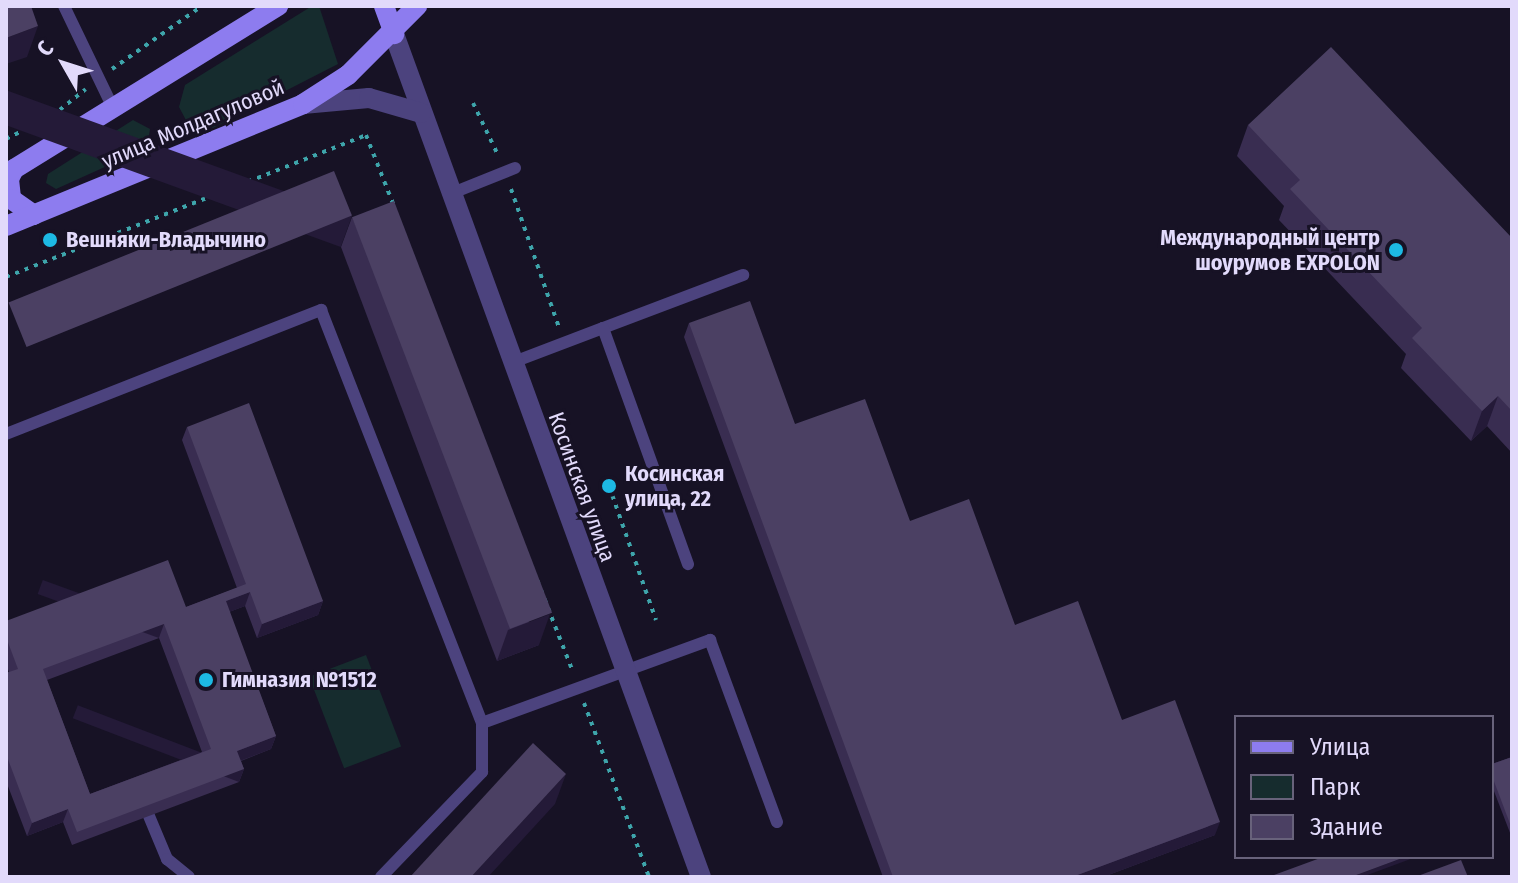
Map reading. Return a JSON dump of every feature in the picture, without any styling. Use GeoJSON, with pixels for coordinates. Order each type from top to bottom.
{"type":"FeatureCollection","features":[{"type":"Feature","properties":{"kind":"main road","name":"улица Молдагуловой"},"geometry":{"type":"LineString","coordinates":[[10,172],[278,6]]}},
{"type":"Feature","properties":{"kind":"main road","name":"Косинская улица"},"geometry":{"type":"LineString","coordinates":[[384,6],[394,34]]}},
{"type":"Feature","properties":{"kind":"main road","name":"улица Молдагуловой"},"geometry":{"type":"LineString","coordinates":[[6,226],[303,104],[348,75],[394,34],[417,6]]}},
{"type":"Feature","properties":{"kind":"main road"},"geometry":{"type":"LineString","coordinates":[[10,172],[11,199],[34,215]]}},
{"type":"Feature","properties":{"kind":"street","name":"Косинская улица"},"geometry":{"type":"LineString","coordinates":[[394,34],[511,363],[701,877]]}},
{"type":"Feature","properties":{"kind":"street"},"geometry":{"type":"LineString","coordinates":[[303,104],[369,98],[421,113]]}},
{"type":"Feature","properties":{"kind":"lane"},"geometry":{"type":"LineString","coordinates":[[64,6],[113,108]]}},
{"type":"Feature","properties":{"kind":"lane"},"geometry":{"type":"LineString","coordinates":[[450,194],[510,170]]}},
{"type":"Feature","properties":{"kind":"lane"},"geometry":{"type":"LineString","coordinates":[[511,363],[743,275]]}},
{"type":"Feature","properties":{"kind":"lane"},"geometry":{"type":"LineString","coordinates":[[6,434],[321,310],[482,723],[482,772],[381,877]]}},
{"type":"Feature","properties":{"kind":"lane"},"geometry":{"type":"LineString","coordinates":[[603,328],[688,564]]}},
{"type":"Feature","properties":{"kind":"lane"},"geometry":{"type":"LineString","coordinates":[[482,723],[710,640],[777,822]]}},
{"type":"Feature","properties":{"kind":"lane"},"geometry":{"type":"LineString","coordinates":[[149,816],[167,859],[189,877]]}},
{"type":"Feature","properties":{"kind":"path"},"geometry":{"type":"LineString","coordinates":[[473,103],[510,170],[564,343]]}},
{"type":"Feature","properties":{"kind":"path"},"geometry":{"type":"LineString","coordinates":[[6,277],[366,135],[395,209]]}},
{"type":"Feature","properties":{"kind":"path"},"geometry":{"type":"LineString","coordinates":[[609,486],[656,620]]}},
{"type":"Feature","properties":{"kind":"path"},"geometry":{"type":"LineString","coordinates":[[532,565],[649,877]]}},
{"type":"Feature","properties":{"kind":"green space"},"geometry":{"type":"Polygon","coordinates":[[[312,6],[319,6],[338,64],[213,128],[187,122],[179,107],[185,85],[312,6]]]}},
{"type":"Feature","properties":{"kind":"green space"},"geometry":{"type":"Polygon","coordinates":[[[133,120],[150,129],[147,148],[56,189],[46,183],[48,174],[133,120]]]}},
{"type":"Feature","properties":{"kind":"green space"},"geometry":{"type":"Polygon","coordinates":[[[366,655],[401,746],[344,768],[309,677],[366,655]]]}},
{"type":"Feature","properties":{"kind":"building"},"geometry":{"type":"Polygon","coordinates":[[[6,6],[31,6],[38,26],[6,38],[6,6]]]}},
{"type":"Feature","properties":{"kind":"building","name":"Международный центр шоурумов EXPOLON"},"geometry":{"type":"Polygon","coordinates":[[[1331,47],[1512,238],[1512,411],[1498,396],[1482,411],[1412,338],[1422,328],[1290,189],[1300,180],[1248,125],[1331,47]]]}},
{"type":"Feature","properties":{"kind":"building"},"geometry":{"type":"Polygon","coordinates":[[[334,171],[352,216],[27,347],[9,302],[334,171]]]}},
{"type":"Feature","properties":{"kind":"building"},"geometry":{"type":"Polygon","coordinates":[[[394,201],[552,613],[510,629],[352,217],[394,201]]]}},
{"type":"Feature","properties":{"kind":"building"},"geometry":{"type":"Polygon","coordinates":[[[750,301],[795,424],[865,399],[910,521],[969,499],[1015,625],[1078,601],[1122,720],[1175,700],[1220,822],[1072,877],[893,877],[689,323],[750,301]]]}},
{"type":"Feature","properties":{"kind":"building"},"geometry":{"type":"Polygon","coordinates":[[[249,403],[323,601],[262,624],[250,592],[226,601],[276,736],[237,751],[244,769],[77,832],[68,809],[32,823],[6,754],[6,673],[18,669],[6,637],[6,621],[168,560],[186,607],[246,584],[187,427],[249,403]],[[164,624],[43,669],[90,794],[211,749],[164,624]]]}},
{"type":"Feature","properties":{"kind":"building"},"geometry":{"type":"Polygon","coordinates":[[[533,743],[566,774],[471,877],[410,877],[533,743]]]}},
{"type":"Feature","properties":{"kind":"building"},"geometry":{"type":"Polygon","coordinates":[[[1512,757],[1512,829],[1494,781],[1494,763],[1512,757]]]}},
{"type":"Feature","properties":{"kind":"building"},"geometry":{"type":"Polygon","coordinates":[[[1318,859],[1400,859],[1351,877],[1274,875],[1318,859]]]}},
{"type":"Feature","properties":{"kind":"building"},"geometry":{"type":"Polygon","coordinates":[[[1461,860],[1468,877],[1415,877],[1461,860]]]}},
{"type":"Feature","properties":{"kind":"place","name":"Вешняки-Владычино"},"geometry":{"type":"Point","coordinates":[50,240]}},
{"type":"Feature","properties":{"kind":"place","name":"Международный центр шоурумов EXPOLON"},"geometry":{"type":"Point","coordinates":[1396,250]}},
{"type":"Feature","properties":{"kind":"place","name":"Косинская улица, 22"},"geometry":{"type":"Point","coordinates":[609,486]}},
{"type":"Feature","properties":{"kind":"place","name":"Гимназия №1512"},"geometry":{"type":"Point","coordinates":[206,680]}}]}
